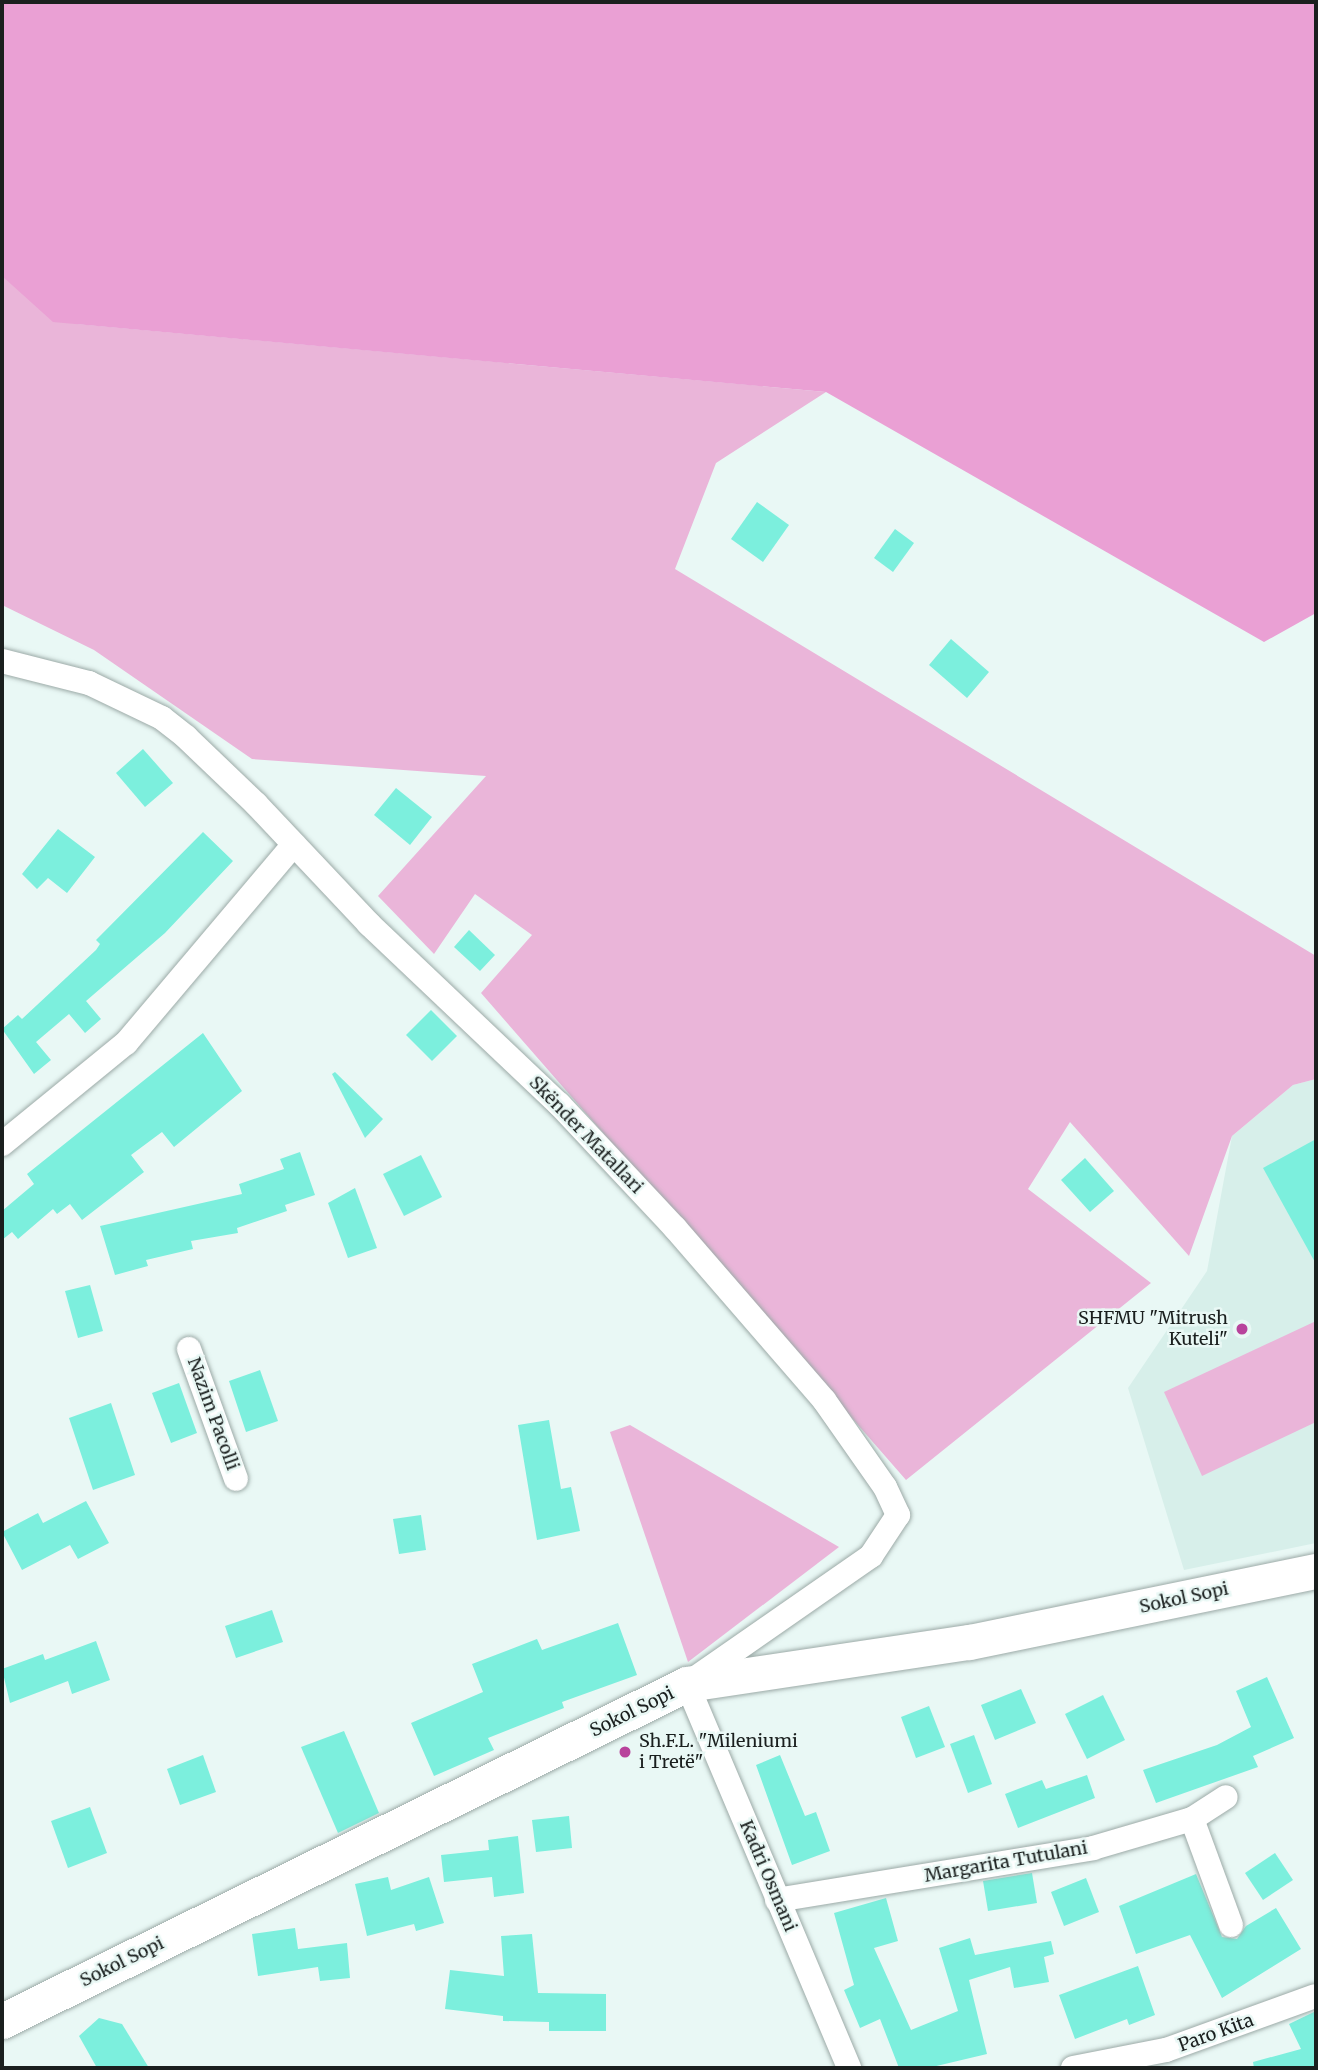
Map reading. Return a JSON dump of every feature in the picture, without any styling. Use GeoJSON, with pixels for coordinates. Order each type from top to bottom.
{"type":"FeatureCollection","features":[{"type":"Feature","properties":{"kind":"street","name":"Skënder Matallari"},"geometry":{"type":"LineString","coordinates":[[2,661],[89,682],[162,718],[294,844],[369,924],[559,1104],[709,1266],[824,1400],[885,1487],[898,1515],[871,1556],[854,1571],[687,1684]]}},
{"type":"Feature","properties":{"kind":"street"},"geometry":{"type":"LineString","coordinates":[[2,1144],[126,1043],[294,844]]}},
{"type":"Feature","properties":{"kind":"street","name":"Nazim Pacolli"},"geometry":{"type":"LineString","coordinates":[[189,1349],[236,1479]]}},
{"type":"Feature","properties":{"kind":"street","name":"Sokol Sopi"},"geometry":{"type":"LineString","coordinates":[[2,2021],[687,1684],[969,1642],[1316,1571]]}},
{"type":"Feature","properties":{"kind":"street","name":"Kadri Osmani"},"geometry":{"type":"LineString","coordinates":[[687,1684],[849,2068]]}},
{"type":"Feature","properties":{"kind":"street","name":"Margarita Tutulani"},"geometry":{"type":"LineString","coordinates":[[777,1900],[1093,1847],[1192,1819],[1227,1797]]}},
{"type":"Feature","properties":{"kind":"street"},"geometry":{"type":"LineString","coordinates":[[1192,1819],[1231,1925]]}},
{"type":"Feature","properties":{"kind":"street","name":"Paro Kita"},"geometry":{"type":"LineString","coordinates":[[1073,2068],[1166,2050],[1315,1996]]}},
{"type":"Feature","properties":{"kind":"shaded area"},"geometry":{"type":"Polygon","coordinates":[[[2,2],[1316,2],[1316,613],[1264,642],[826,392],[53,322],[2,276],[2,2]]]}},
{"type":"Feature","properties":{"kind":"shaded area"},"geometry":{"type":"Polygon","coordinates":[[[2,260],[77,324],[826,392],[716,463],[675,569],[1316,956],[1316,1079],[1293,1085],[1232,1136],[1189,1256],[1070,1122],[1028,1189],[1151,1283],[906,1480],[481,993],[532,935],[475,894],[434,954],[378,896],[486,776],[252,759],[94,650],[2,605],[2,260]]]}},
{"type":"Feature","properties":{"kind":"shaded area","name":"SHFMU \"Mitrush Kuteli\""},"geometry":{"type":"Polygon","coordinates":[[[1316,1079],[1316,1543],[1184,1570],[1128,1388],[1207,1271],[1232,1136],[1293,1085],[1316,1079]]]}},
{"type":"Feature","properties":{"kind":"shaded area"},"geometry":{"type":"Polygon","coordinates":[[[1316,1321],[1316,1422],[1202,1476],[1164,1392],[1316,1321]]]}},
{"type":"Feature","properties":{"kind":"shaded area"},"geometry":{"type":"Polygon","coordinates":[[[630,1425],[839,1547],[688,1662],[610,1432],[630,1425]]]}},
{"type":"Feature","properties":{"kind":"building"},"geometry":{"type":"Polygon","coordinates":[[[757,502],[789,525],[763,562],[731,539],[757,502]]]}},
{"type":"Feature","properties":{"kind":"building"},"geometry":{"type":"Polygon","coordinates":[[[895,529],[914,543],[893,572],[874,558],[895,529]]]}},
{"type":"Feature","properties":{"kind":"building"},"geometry":{"type":"Polygon","coordinates":[[[951,639],[989,672],[967,698],[929,665],[951,639]]]}},
{"type":"Feature","properties":{"kind":"building"},"geometry":{"type":"Polygon","coordinates":[[[143,749],[173,783],[145,807],[116,773],[143,749]]]}},
{"type":"Feature","properties":{"kind":"building"},"geometry":{"type":"Polygon","coordinates":[[[396,788],[432,817],[410,845],[374,815],[396,788]]]}},
{"type":"Feature","properties":{"kind":"building"},"geometry":{"type":"Polygon","coordinates":[[[58,829],[95,857],[67,893],[48,878],[37,889],[22,874],[58,829]]]}},
{"type":"Feature","properties":{"kind":"building"},"geometry":{"type":"Polygon","coordinates":[[[203,832],[233,861],[165,933],[86,1001],[101,1019],[85,1033],[69,1014],[36,1042],[51,1060],[34,1074],[2,1029],[18,1015],[22,1019],[96,950],[100,944],[96,940],[203,832]]]}},
{"type":"Feature","properties":{"kind":"building"},"geometry":{"type":"Polygon","coordinates":[[[469,930],[495,955],[480,971],[454,947],[469,930]]]}},
{"type":"Feature","properties":{"kind":"building"},"geometry":{"type":"Polygon","coordinates":[[[431,1010],[457,1036],[432,1061],[406,1035],[431,1010]]]}},
{"type":"Feature","properties":{"kind":"building"},"geometry":{"type":"Polygon","coordinates":[[[203,1033],[242,1091],[174,1147],[162,1132],[131,1155],[144,1172],[82,1220],[70,1204],[57,1214],[53,1209],[18,1239],[12,1232],[2,1240],[2,1211],[34,1184],[27,1174],[203,1033]]]}},
{"type":"Feature","properties":{"kind":"building"},"geometry":{"type":"Polygon","coordinates":[[[335,1072],[383,1119],[365,1138],[332,1074],[335,1072]]]}},
{"type":"Feature","properties":{"kind":"building"},"geometry":{"type":"Polygon","coordinates":[[[1316,1139],[1316,1264],[1263,1168],[1316,1139]]]}},
{"type":"Feature","properties":{"kind":"building"},"geometry":{"type":"Polygon","coordinates":[[[300,1152],[315,1195],[285,1205],[287,1211],[237,1228],[238,1233],[191,1241],[193,1249],[146,1260],[148,1266],[115,1275],[100,1226],[242,1194],[239,1184],[284,1169],[280,1159],[300,1152]]]}},
{"type":"Feature","properties":{"kind":"building"},"geometry":{"type":"Polygon","coordinates":[[[421,1155],[442,1197],[404,1216],[383,1174],[421,1155]]]}},
{"type":"Feature","properties":{"kind":"building"},"geometry":{"type":"Polygon","coordinates":[[[1085,1158],[1114,1191],[1090,1212],[1061,1180],[1085,1158]]]}},
{"type":"Feature","properties":{"kind":"building"},"geometry":{"type":"Polygon","coordinates":[[[355,1188],[377,1248],[348,1258],[328,1203],[355,1188]]]}},
{"type":"Feature","properties":{"kind":"building"},"geometry":{"type":"Polygon","coordinates":[[[90,1285],[103,1331],[78,1338],[65,1291],[90,1285]]]}},
{"type":"Feature","properties":{"kind":"building"},"geometry":{"type":"Polygon","coordinates":[[[260,1370],[278,1421],[246,1432],[229,1381],[260,1370]]]}},
{"type":"Feature","properties":{"kind":"building"},"geometry":{"type":"Polygon","coordinates":[[[179,1383],[197,1433],[171,1443],[152,1393],[179,1383]]]}},
{"type":"Feature","properties":{"kind":"building"},"geometry":{"type":"Polygon","coordinates":[[[111,1403],[135,1475],[93,1490],[69,1418],[111,1403]]]}},
{"type":"Feature","properties":{"kind":"building"},"geometry":{"type":"Polygon","coordinates":[[[549,1420],[561,1489],[571,1487],[580,1531],[537,1540],[518,1425],[549,1420]]]}},
{"type":"Feature","properties":{"kind":"building"},"geometry":{"type":"Polygon","coordinates":[[[86,1501],[109,1543],[78,1559],[70,1545],[22,1570],[2,1532],[38,1513],[43,1523],[86,1501]]]}},
{"type":"Feature","properties":{"kind":"building"},"geometry":{"type":"Polygon","coordinates":[[[421,1515],[426,1550],[399,1554],[393,1519],[421,1515]]]}},
{"type":"Feature","properties":{"kind":"building"},"geometry":{"type":"Polygon","coordinates":[[[272,1610],[283,1642],[236,1658],[225,1626],[272,1610]]]}},
{"type":"Feature","properties":{"kind":"building"},"geometry":{"type":"Polygon","coordinates":[[[618,1623],[637,1675],[562,1702],[564,1708],[488,1738],[494,1750],[434,1776],[411,1723],[483,1692],[472,1664],[537,1639],[542,1650],[618,1623]]]}},
{"type":"Feature","properties":{"kind":"building"},"geometry":{"type":"Polygon","coordinates":[[[96,1641],[110,1680],[72,1694],[68,1681],[10,1703],[2,1669],[43,1654],[45,1660],[96,1641]]]}},
{"type":"Feature","properties":{"kind":"building"},"geometry":{"type":"Polygon","coordinates":[[[1267,1677],[1294,1738],[1253,1756],[1258,1767],[1156,1803],[1143,1770],[1217,1745],[1251,1727],[1236,1691],[1267,1677]]]}},
{"type":"Feature","properties":{"kind":"building"},"geometry":{"type":"Polygon","coordinates":[[[1021,1689],[1036,1723],[995,1740],[981,1705],[1021,1689]]]}},
{"type":"Feature","properties":{"kind":"building"},"geometry":{"type":"Polygon","coordinates":[[[1103,1695],[1125,1740],[1087,1759],[1065,1714],[1103,1695]]]}},
{"type":"Feature","properties":{"kind":"building"},"geometry":{"type":"Polygon","coordinates":[[[929,1706],[945,1747],[916,1758],[901,1717],[929,1706]]]}},
{"type":"Feature","properties":{"kind":"building"},"geometry":{"type":"Polygon","coordinates":[[[344,1731],[379,1813],[338,1833],[301,1747],[344,1731]]]}},
{"type":"Feature","properties":{"kind":"building"},"geometry":{"type":"Polygon","coordinates":[[[974,1735],[992,1784],[968,1793],[950,1744],[974,1735]]]}},
{"type":"Feature","properties":{"kind":"building"},"geometry":{"type":"Polygon","coordinates":[[[203,1755],[216,1792],[180,1805],[167,1769],[203,1755]]]}},
{"type":"Feature","properties":{"kind":"building"},"geometry":{"type":"Polygon","coordinates":[[[780,1755],[805,1816],[816,1812],[830,1851],[792,1865],[756,1765],[780,1755]]]}},
{"type":"Feature","properties":{"kind":"building"},"geometry":{"type":"Polygon","coordinates":[[[1087,1775],[1095,1798],[1018,1828],[1005,1794],[1042,1780],[1046,1789],[1087,1775]]]}},
{"type":"Feature","properties":{"kind":"building"},"geometry":{"type":"Polygon","coordinates":[[[90,1807],[107,1853],[68,1868],[51,1821],[90,1807]]]}},
{"type":"Feature","properties":{"kind":"building"},"geometry":{"type":"Polygon","coordinates":[[[569,1816],[572,1848],[536,1852],[532,1820],[569,1816]]]}},
{"type":"Feature","properties":{"kind":"building"},"geometry":{"type":"Polygon","coordinates":[[[518,1836],[524,1893],[494,1897],[492,1877],[444,1882],[441,1855],[489,1850],[488,1840],[518,1836]]]}},
{"type":"Feature","properties":{"kind":"building"},"geometry":{"type":"Polygon","coordinates":[[[1275,1853],[1293,1880],[1263,1900],[1245,1873],[1275,1853]]]}},
{"type":"Feature","properties":{"kind":"building"},"geometry":{"type":"Polygon","coordinates":[[[1032,1873],[1037,1903],[988,1911],[983,1881],[1032,1873]]]}},
{"type":"Feature","properties":{"kind":"building"},"geometry":{"type":"Polygon","coordinates":[[[1196,1874],[1222,1937],[1237,1939],[1246,1926],[1276,1908],[1301,1949],[1222,1998],[1190,1935],[1136,1954],[1119,1906],[1196,1874]]]}},
{"type":"Feature","properties":{"kind":"building"},"geometry":{"type":"Polygon","coordinates":[[[388,1877],[391,1890],[429,1877],[444,1923],[416,1931],[414,1924],[367,1936],[355,1884],[388,1877]]]}},
{"type":"Feature","properties":{"kind":"building"},"geometry":{"type":"Polygon","coordinates":[[[1086,1878],[1099,1912],[1064,1926],[1051,1892],[1086,1878]]]}},
{"type":"Feature","properties":{"kind":"building"},"geometry":{"type":"Polygon","coordinates":[[[886,1898],[898,1941],[874,1948],[911,2030],[958,2011],[939,1948],[970,1938],[975,1955],[1051,1941],[1054,1954],[1044,1957],[1049,1982],[1014,1988],[1010,1967],[969,1980],[987,2054],[928,2068],[899,2068],[880,2019],[860,2028],[844,1990],[854,1985],[834,1913],[886,1898]]]}},
{"type":"Feature","properties":{"kind":"building"},"geometry":{"type":"Polygon","coordinates":[[[295,1928],[298,1949],[347,1943],[350,1978],[320,1981],[318,1967],[258,1976],[252,1934],[295,1928]]]}},
{"type":"Feature","properties":{"kind":"building"},"geometry":{"type":"Polygon","coordinates":[[[532,1934],[538,1993],[606,1994],[606,2031],[549,2031],[549,2022],[503,2021],[503,2016],[445,2009],[450,1970],[504,1976],[501,1936],[532,1934]]]}},
{"type":"Feature","properties":{"kind":"building"},"geometry":{"type":"Polygon","coordinates":[[[1138,1966],[1155,2015],[1129,2025],[1127,2019],[1075,2039],[1059,1995],[1138,1966]]]}},
{"type":"Feature","properties":{"kind":"building"},"geometry":{"type":"Polygon","coordinates":[[[1316,2011],[1316,2068],[1254,2068],[1253,2062],[1301,2049],[1289,2024],[1316,2011]]]}},
{"type":"Feature","properties":{"kind":"building"},"geometry":{"type":"Polygon","coordinates":[[[99,2018],[122,2024],[149,2068],[97,2068],[79,2036],[99,2018]]]}},
{"type":"Feature","properties":{"kind":"place","name":"SHFMU \"Mitrush Kuteli\""},"geometry":{"type":"Point","coordinates":[1242,1329]}},
{"type":"Feature","properties":{"kind":"place","name":"Sh.F.L. \"Mileniumi i Tretë\""},"geometry":{"type":"Point","coordinates":[625,1752]}}]}
